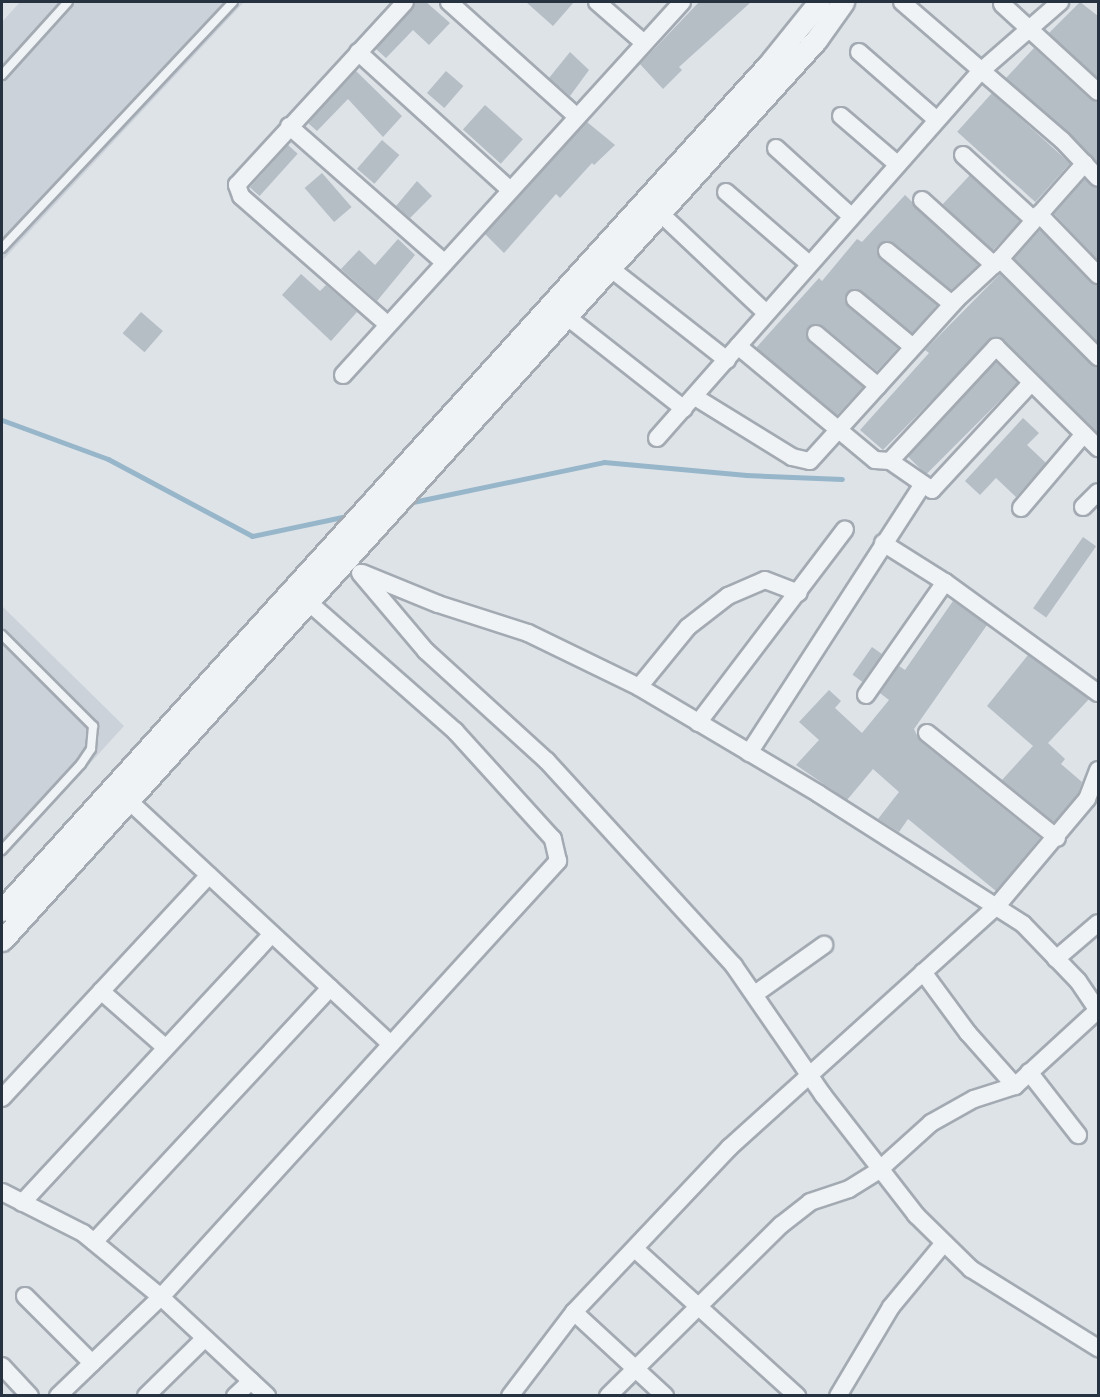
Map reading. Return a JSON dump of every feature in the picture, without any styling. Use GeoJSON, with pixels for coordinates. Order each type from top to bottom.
{"type":"FeatureCollection","features":[{"type":"Feature","properties":{"kind":"street"},"geometry":{"type":"LineString","coordinates":[[387,324],[237,191],[241,178],[405,2]]}},
{"type":"Feature","properties":{"kind":"street"},"geometry":{"type":"LineString","coordinates":[[449,2],[577,117]]}},
{"type":"Feature","properties":{"kind":"street"},"geometry":{"type":"LineString","coordinates":[[597,2],[644,43]]}},
{"type":"Feature","properties":{"kind":"street"},"geometry":{"type":"LineString","coordinates":[[343,375],[682,2]]}},
{"type":"Feature","properties":{"kind":"street"},"geometry":{"type":"LineString","coordinates":[[2,940],[308,602],[396,490],[770,63],[819,2]]}},
{"type":"Feature","properties":{"kind":"street"},"geometry":{"type":"LineString","coordinates":[[396,490],[566,316],[816,40],[843,2]]}},
{"type":"Feature","properties":{"kind":"street"},"geometry":{"type":"LineString","coordinates":[[902,2],[1085,163],[1098,178]]}},
{"type":"Feature","properties":{"kind":"street"},"geometry":{"type":"LineString","coordinates":[[657,438],[727,360],[808,263],[981,71],[1027,28],[1060,2]]}},
{"type":"Feature","properties":{"kind":"street"},"geometry":{"type":"LineString","coordinates":[[1002,4],[1098,92]]}},
{"type":"Feature","properties":{"kind":"street"},"geometry":{"type":"LineString","coordinates":[[358,52],[510,190]]}},
{"type":"Feature","properties":{"kind":"street"},"geometry":{"type":"LineString","coordinates":[[859,52],[937,120]]}},
{"type":"Feature","properties":{"kind":"street"},"geometry":{"type":"LineString","coordinates":[[841,116],[897,164]]}},
{"type":"Feature","properties":{"kind":"street"},"geometry":{"type":"LineString","coordinates":[[289,126],[444,262]]}},
{"type":"Feature","properties":{"kind":"street"},"geometry":{"type":"LineString","coordinates":[[776,148],[851,216]]}},
{"type":"Feature","properties":{"kind":"street"},"geometry":{"type":"LineString","coordinates":[[963,156],[1037,217],[1098,275]]}},
{"type":"Feature","properties":{"kind":"street"},"geometry":{"type":"LineString","coordinates":[[566,316],[689,403],[792,457],[810,461],[952,304],[997,262],[1085,163]]}},
{"type":"Feature","properties":{"kind":"street"},"geometry":{"type":"LineString","coordinates":[[726,192],[808,263]]}},
{"type":"Feature","properties":{"kind":"street"},"geometry":{"type":"LineString","coordinates":[[922,200],[997,262],[1098,357]]}},
{"type":"Feature","properties":{"kind":"street"},"geometry":{"type":"LineString","coordinates":[[660,213],[766,313]]}},
{"type":"Feature","properties":{"kind":"street"},"geometry":{"type":"LineString","coordinates":[[887,251],[952,304]]}},
{"type":"Feature","properties":{"kind":"street"},"geometry":{"type":"LineString","coordinates":[[610,267],[727,360]]}},
{"type":"Feature","properties":{"kind":"street"},"geometry":{"type":"LineString","coordinates":[[855,299],[914,347]]}},
{"type":"Feature","properties":{"kind":"street"},"geometry":{"type":"LineString","coordinates":[[816,334],[878,386]]}},
{"type":"Feature","properties":{"kind":"street"},"geometry":{"type":"LineString","coordinates":[[738,346],[875,460],[890,462],[932,490],[1030,384]]}},
{"type":"Feature","properties":{"kind":"street"},"geometry":{"type":"LineString","coordinates":[[890,462],[996,347],[1030,384],[1098,448]]}},
{"type":"Feature","properties":{"kind":"street"},"geometry":{"type":"LineString","coordinates":[[1021,508],[1084,434]]}},
{"type":"Feature","properties":{"kind":"street"},"geometry":{"type":"LineString","coordinates":[[749,753],[923,484]]}},
{"type":"Feature","properties":{"kind":"street"},"geometry":{"type":"LineString","coordinates":[[1083,507],[1098,492]]}},
{"type":"Feature","properties":{"kind":"street"},"geometry":{"type":"LineString","coordinates":[[698,723],[799,593],[845,529]]}},
{"type":"Feature","properties":{"kind":"street"},"geometry":{"type":"LineString","coordinates":[[883,543],[945,582],[1098,693]]}},
{"type":"Feature","properties":{"kind":"street"},"geometry":{"type":"LineString","coordinates":[[345,555],[438,604],[528,633],[639,687],[749,753],[1023,924],[1056,958],[1098,1010],[1015,1086],[974,1099],[931,1123],[879,1170],[849,1190],[810,1202],[781,1225],[608,1395]]}},
{"type":"Feature","properties":{"kind":"street"},"geometry":{"type":"LineString","coordinates":[[2,910],[345,555]]}},
{"type":"Feature","properties":{"kind":"street"},"geometry":{"type":"LineString","coordinates":[[345,555],[426,651],[547,761],[734,966],[879,1170],[944,1243],[971,1269],[1098,1348]]}},
{"type":"Feature","properties":{"kind":"street"},"geometry":{"type":"LineString","coordinates":[[639,687],[688,627],[728,596],[765,579],[799,593]]}},
{"type":"Feature","properties":{"kind":"street"},"geometry":{"type":"LineString","coordinates":[[867,695],[945,582]]}},
{"type":"Feature","properties":{"kind":"street"},"geometry":{"type":"LineString","coordinates":[[58,1395],[161,1298],[558,861],[558,851],[553,839],[455,731],[308,602]]}},
{"type":"Feature","properties":{"kind":"street"},"geometry":{"type":"LineString","coordinates":[[927,733],[1057,838]]}},
{"type":"Feature","properties":{"kind":"street"},"geometry":{"type":"LineString","coordinates":[[510,1395],[574,1312],[730,1147],[809,1073],[996,907],[1057,838],[1087,799],[1098,770]]}},
{"type":"Feature","properties":{"kind":"street"},"geometry":{"type":"LineString","coordinates":[[128,800],[391,1044]]}},
{"type":"Feature","properties":{"kind":"street"},"geometry":{"type":"LineString","coordinates":[[2,1098],[209,875]]}},
{"type":"Feature","properties":{"kind":"street"},"geometry":{"type":"LineString","coordinates":[[1056,958],[1098,923]]}},
{"type":"Feature","properties":{"kind":"street"},"geometry":{"type":"LineString","coordinates":[[22,1203],[272,934]]}},
{"type":"Feature","properties":{"kind":"street"},"geometry":{"type":"LineString","coordinates":[[755,994],[824,945]]}},
{"type":"Feature","properties":{"kind":"street"},"geometry":{"type":"LineString","coordinates":[[923,972],[968,1033],[1015,1086]]}},
{"type":"Feature","properties":{"kind":"street"},"geometry":{"type":"LineString","coordinates":[[94,1242],[330,988]]}},
{"type":"Feature","properties":{"kind":"street"},"geometry":{"type":"LineString","coordinates":[[101,991],[166,1048]]}},
{"type":"Feature","properties":{"kind":"street"},"geometry":{"type":"LineString","coordinates":[[1029,1072],[1078,1135]]}},
{"type":"Feature","properties":{"kind":"street"},"geometry":{"type":"LineString","coordinates":[[2,1192],[94,1242],[161,1298],[267,1395]]}},
{"type":"Feature","properties":{"kind":"street"},"geometry":{"type":"LineString","coordinates":[[838,1395],[891,1307],[944,1243]]}},
{"type":"Feature","properties":{"kind":"street"},"geometry":{"type":"LineString","coordinates":[[635,1249],[797,1395]]}},
{"type":"Feature","properties":{"kind":"street"},"geometry":{"type":"LineString","coordinates":[[25,1296],[92,1363]]}},
{"type":"Feature","properties":{"kind":"street"},"geometry":{"type":"LineString","coordinates":[[574,1312],[666,1395]]}},
{"type":"Feature","properties":{"kind":"street"},"geometry":{"type":"LineString","coordinates":[[146,1395],[204,1339]]}},
{"type":"Feature","properties":{"kind":"street"},"geometry":{"type":"LineString","coordinates":[[2,1366],[30,1395]]}},
{"type":"Feature","properties":{"kind":"street"},"geometry":{"type":"LineString","coordinates":[[235,1395],[251,1381]]}},
{"type":"Feature","properties":{"kind":"lane"},"geometry":{"type":"LineString","coordinates":[[2,75],[68,2]]}},
{"type":"Feature","properties":{"kind":"lane"},"geometry":{"type":"LineString","coordinates":[[2,248],[233,2]]}},
{"type":"Feature","properties":{"kind":"lane"},"geometry":{"type":"LineString","coordinates":[[2,635],[93,726],[91,749],[81,764],[2,850]]}},
{"type":"Feature","properties":{"kind":"shaded area"},"geometry":{"type":"Polygon","coordinates":[[[20,2],[244,2],[2,261],[2,22],[20,2]]]}},
{"type":"Feature","properties":{"kind":"shaded area"},"geometry":{"type":"Polygon","coordinates":[[[2,606],[124,726],[2,860],[2,606]]]}},
{"type":"Feature","properties":{"kind":"building"},"geometry":{"type":"Polygon","coordinates":[[[415,2],[426,2],[450,23],[429,45],[413,30],[386,58],[376,49],[415,2]]]}},
{"type":"Feature","properties":{"kind":"building"},"geometry":{"type":"Polygon","coordinates":[[[526,2],[574,2],[553,26],[526,2]]]}},
{"type":"Feature","properties":{"kind":"building"},"geometry":{"type":"Polygon","coordinates":[[[699,2],[751,2],[679,67],[682,70],[663,89],[640,64],[699,2]]]}},
{"type":"Feature","properties":{"kind":"building"},"geometry":{"type":"Polygon","coordinates":[[[1080,2],[1098,16],[1098,78],[1049,33],[1080,2]]]}},
{"type":"Feature","properties":{"kind":"building"},"geometry":{"type":"Polygon","coordinates":[[[1034,48],[1091,100],[1098,102],[1098,163],[1006,78],[1034,48]]]}},
{"type":"Feature","properties":{"kind":"building"},"geometry":{"type":"Polygon","coordinates":[[[570,52],[589,70],[570,96],[549,78],[570,52]]]}},
{"type":"Feature","properties":{"kind":"building"},"geometry":{"type":"Polygon","coordinates":[[[356,71],[402,116],[383,137],[348,99],[317,131],[308,123],[356,71]]]}},
{"type":"Feature","properties":{"kind":"building"},"geometry":{"type":"Polygon","coordinates":[[[446,71],[463,86],[444,108],[427,93],[446,71]]]}},
{"type":"Feature","properties":{"kind":"building"},"geometry":{"type":"Polygon","coordinates":[[[992,93],[1070,163],[1035,202],[957,132],[992,93]]]}},
{"type":"Feature","properties":{"kind":"building"},"geometry":{"type":"Polygon","coordinates":[[[485,105],[523,139],[501,164],[463,130],[485,105]]]}},
{"type":"Feature","properties":{"kind":"building"},"geometry":{"type":"Polygon","coordinates":[[[587,122],[615,145],[594,165],[592,163],[560,198],[556,194],[504,253],[485,234],[587,122]]]}},
{"type":"Feature","properties":{"kind":"building"},"geometry":{"type":"Polygon","coordinates":[[[382,140],[399,155],[374,184],[357,169],[382,140]]]}},
{"type":"Feature","properties":{"kind":"building"},"geometry":{"type":"Polygon","coordinates":[[[288,145],[298,154],[260,196],[250,187],[288,145]]]}},
{"type":"Feature","properties":{"kind":"building"},"geometry":{"type":"Polygon","coordinates":[[[322,173],[352,207],[334,222],[305,188],[322,173]]]}},
{"type":"Feature","properties":{"kind":"building"},"geometry":{"type":"Polygon","coordinates":[[[970,175],[1020,221],[992,251],[943,204],[970,175]]]}},
{"type":"Feature","properties":{"kind":"building"},"geometry":{"type":"Polygon","coordinates":[[[1085,179],[1098,188],[1098,260],[1054,214],[1085,179]]]}},
{"type":"Feature","properties":{"kind":"building"},"geometry":{"type":"Polygon","coordinates":[[[417,181],[432,196],[410,218],[396,206],[417,181]]]}},
{"type":"Feature","properties":{"kind":"building"},"geometry":{"type":"Polygon","coordinates":[[[905,195],[978,265],[951,290],[894,243],[879,244],[877,250],[880,259],[937,305],[912,333],[861,291],[847,292],[848,307],[898,348],[877,371],[823,326],[808,327],[806,333],[809,342],[863,387],[837,415],[756,348],[819,278],[822,281],[857,239],[862,242],[905,195]]]}},
{"type":"Feature","properties":{"kind":"building"},"geometry":{"type":"Polygon","coordinates":[[[1040,230],[1090,282],[1098,285],[1098,343],[1014,259],[1040,230]]]}},
{"type":"Feature","properties":{"kind":"building"},"geometry":{"type":"Polygon","coordinates":[[[398,239],[415,255],[377,301],[341,269],[359,250],[375,265],[398,239]]]}},
{"type":"Feature","properties":{"kind":"building"},"geometry":{"type":"Polygon","coordinates":[[[301,274],[320,291],[326,285],[357,312],[331,341],[282,295],[301,274]]]}},
{"type":"Feature","properties":{"kind":"building"},"geometry":{"type":"Polygon","coordinates":[[[1000,274],[1091,364],[1098,367],[1098,434],[1003,340],[994,337],[883,450],[860,430],[929,353],[925,350],[1000,274]]]}},
{"type":"Feature","properties":{"kind":"building"},"geometry":{"type":"Polygon","coordinates":[[[141,312],[163,331],[145,352],[123,333],[141,312]]]}},
{"type":"Feature","properties":{"kind":"building"},"geometry":{"type":"Polygon","coordinates":[[[996,362],[1017,383],[926,474],[905,453],[996,362]]]}},
{"type":"Feature","properties":{"kind":"building"},"geometry":{"type":"Polygon","coordinates":[[[1023,418],[1039,433],[1027,445],[1046,463],[1016,497],[996,478],[980,495],[965,481],[1023,418]]]}},
{"type":"Feature","properties":{"kind":"building"},"geometry":{"type":"Polygon","coordinates":[[[1083,537],[1096,546],[1046,617],[1033,608],[1083,537]]]}},
{"type":"Feature","properties":{"kind":"building"},"geometry":{"type":"Polygon","coordinates":[[[953,601],[987,625],[914,729],[920,741],[1040,838],[996,891],[908,819],[899,832],[878,819],[899,792],[873,769],[847,800],[796,765],[819,740],[799,722],[829,690],[841,701],[835,708],[862,733],[889,700],[880,693],[899,666],[905,670],[953,601]]]}},
{"type":"Feature","properties":{"kind":"building"},"geometry":{"type":"Polygon","coordinates":[[[872,647],[882,654],[862,682],[852,675],[872,647]]]}},
{"type":"Feature","properties":{"kind":"building"},"geometry":{"type":"Polygon","coordinates":[[[1028,655],[1089,699],[1048,743],[1065,759],[1061,764],[1082,782],[1078,794],[1054,822],[1002,780],[1033,746],[987,706],[1028,655]]]}},
{"type":"Feature","properties":{"kind":"waterway"},"geometry":{"type":"LineString","coordinates":[[2,420],[108,459],[252,536],[352,515]]}},
{"type":"Feature","properties":{"kind":"waterway"},"geometry":{"type":"LineString","coordinates":[[408,503],[604,462],[746,475],[842,479]]}}]}
